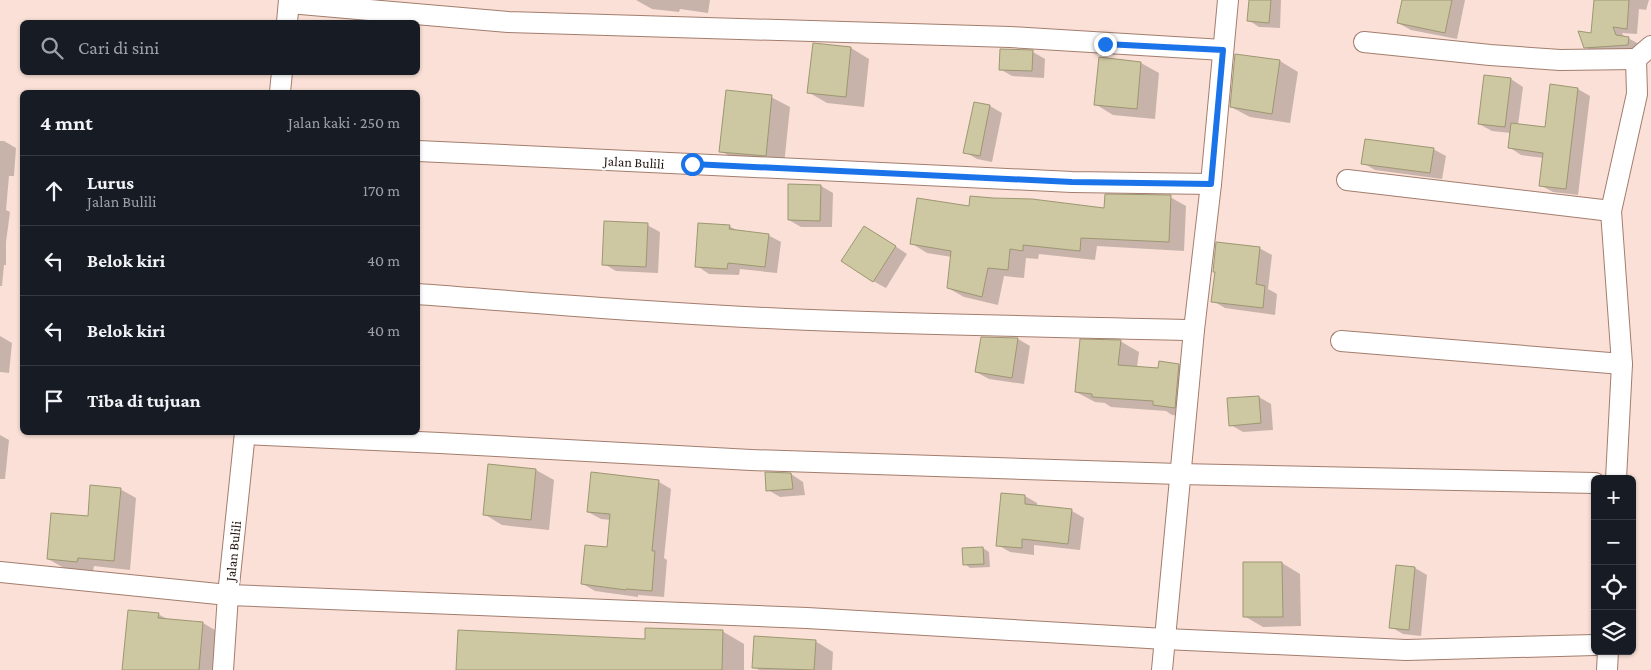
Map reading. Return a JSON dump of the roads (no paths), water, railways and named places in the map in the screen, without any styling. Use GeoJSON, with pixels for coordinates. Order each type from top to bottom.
{"type":"FeatureCollection","features":[{"type":"Feature","properties":{"kind":"street"},"geometry":{"type":"LineString","coordinates":[[1162,670],[1179,474],[1211,184],[1228,0]]}},
{"type":"Feature","properties":{"kind":"street"},"geometry":{"type":"LineString","coordinates":[[288,9],[508,22],[1029,38],[1223,50]]}},
{"type":"Feature","properties":{"kind":"street"},"geometry":{"type":"LineString","coordinates":[[1364,42],[1560,60],[1636,59],[1651,46]]}},
{"type":"Feature","properties":{"kind":"street"},"geometry":{"type":"LineString","coordinates":[[1616,475],[1622,364],[1612,211],[1637,94],[1636,59]]}},
{"type":"Feature","properties":{"kind":"street"},"geometry":{"type":"LineString","coordinates":[[280,90],[282,75]]}},
{"type":"Feature","properties":{"kind":"street","name":"Jalan Bulili"},"geometry":{"type":"LineString","coordinates":[[420,151],[1072,182],[1211,184]]}},
{"type":"Feature","properties":{"kind":"street"},"geometry":{"type":"LineString","coordinates":[[1347,180],[1612,211]]}},
{"type":"Feature","properties":{"kind":"street"},"geometry":{"type":"LineString","coordinates":[[420,294],[607,309],[810,320],[978,326],[1194,330]]}},
{"type":"Feature","properties":{"kind":"street"},"geometry":{"type":"LineString","coordinates":[[1341,341],[1622,364]]}},
{"type":"Feature","properties":{"kind":"street","name":"Jalan Bulili"},"geometry":{"type":"LineString","coordinates":[[223,670],[228,595],[245,435]]}},
{"type":"Feature","properties":{"kind":"street"},"geometry":{"type":"LineString","coordinates":[[286,435],[751,460],[1179,474],[1591,483]]}},
{"type":"Feature","properties":{"kind":"street"},"geometry":{"type":"LineString","coordinates":[[0,572],[228,595],[797,618],[1164,639],[1406,650],[1591,645]]}},
{"type":"Feature","properties":{"kind":"street"},"geometry":{"type":"LineString","coordinates":[[1607,670],[1608,655]]}}]}
